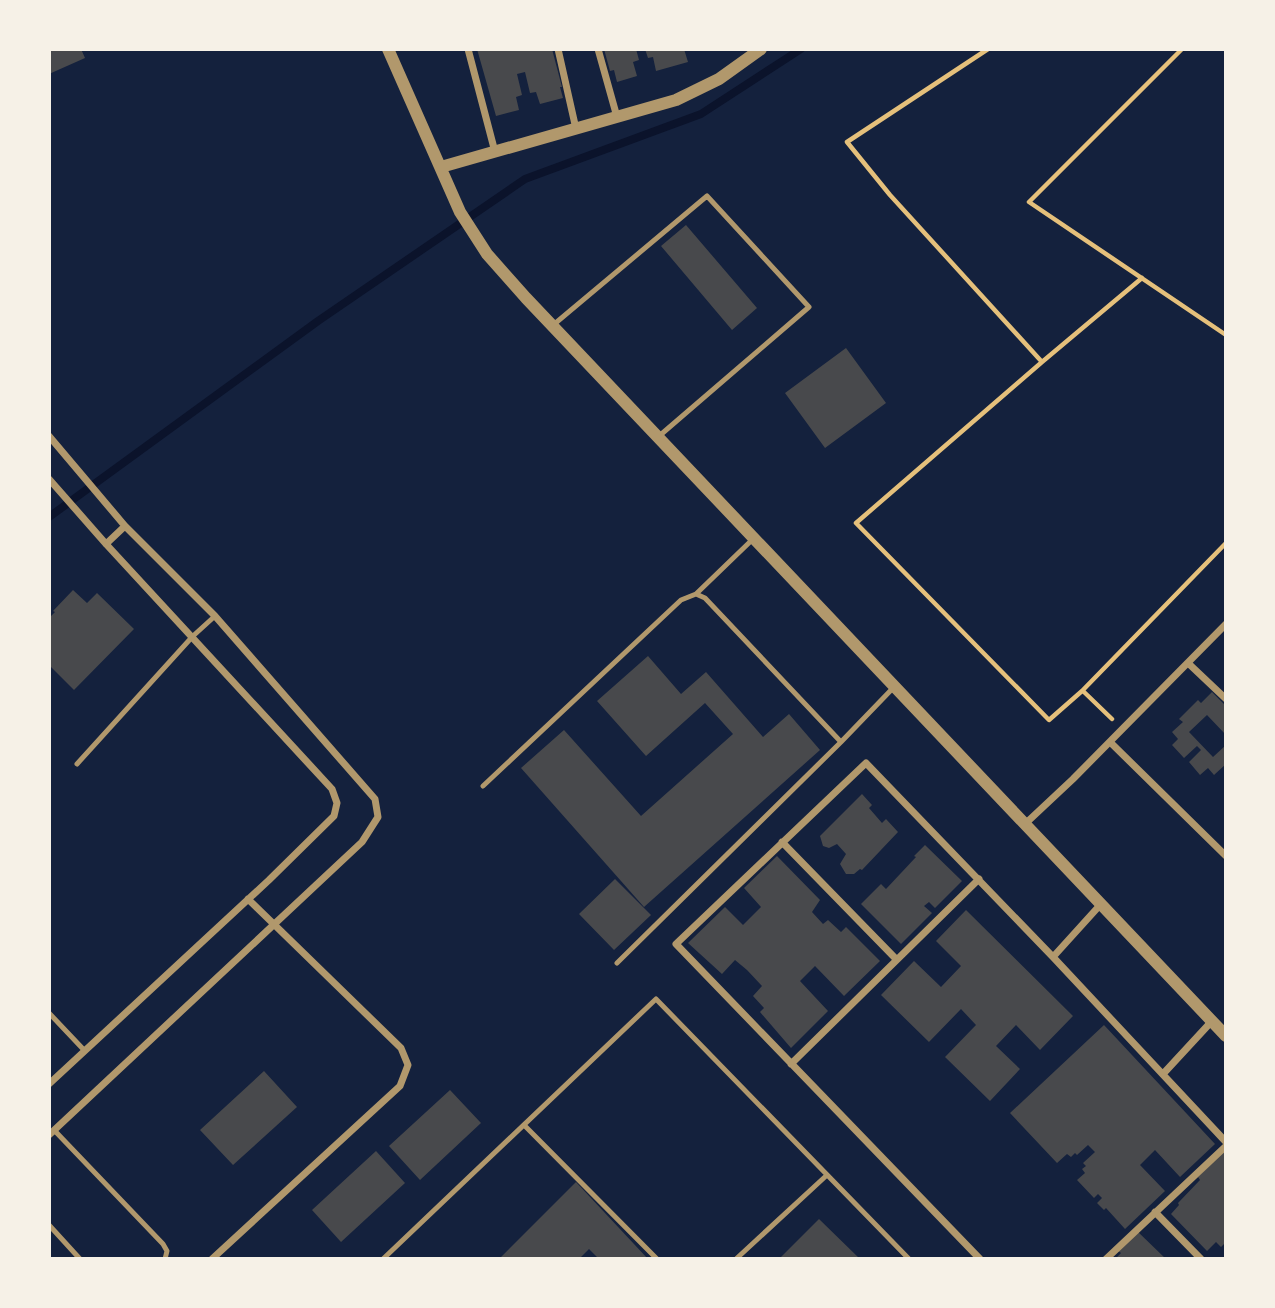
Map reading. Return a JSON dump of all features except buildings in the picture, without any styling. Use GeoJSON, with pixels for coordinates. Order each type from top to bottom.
{"type":"FeatureCollection","features":[{"type":"Feature","properties":{"kind":"street"},"geometry":{"type":"LineString","coordinates":[[388,49],[460,212],[487,254],[552,326],[1226,1036]]}},
{"type":"Feature","properties":{"kind":"street"},"geometry":{"type":"LineString","coordinates":[[468,49],[495,152]]}},
{"type":"Feature","properties":{"kind":"street"},"geometry":{"type":"LineString","coordinates":[[558,49],[576,129]]}},
{"type":"Feature","properties":{"kind":"street"},"geometry":{"type":"LineString","coordinates":[[598,49],[617,117]]}},
{"type":"Feature","properties":{"kind":"street"},"geometry":{"type":"LineString","coordinates":[[441,167],[677,100],[719,79],[761,49]]}},
{"type":"Feature","properties":{"kind":"street"},"geometry":{"type":"LineString","coordinates":[[49,436],[125,526],[215,616],[375,799],[378,817],[362,842],[52,1132]]}},
{"type":"Feature","properties":{"kind":"street"},"geometry":{"type":"LineString","coordinates":[[49,479],[332,789],[337,803],[334,816],[49,1084]]}},
{"type":"Feature","properties":{"kind":"street"},"geometry":{"type":"LineString","coordinates":[[106,544],[125,526]]}},
{"type":"Feature","properties":{"kind":"street"},"geometry":{"type":"LineString","coordinates":[[1025,824],[1226,624]]}},
{"type":"Feature","properties":{"kind":"street"},"geometry":{"type":"LineString","coordinates":[[1188,663],[1226,699]]}},
{"type":"Feature","properties":{"kind":"street"},"geometry":{"type":"LineString","coordinates":[[1110,742],[1226,856]]}},
{"type":"Feature","properties":{"kind":"street"},"geometry":{"type":"LineString","coordinates":[[980,1259],[676,944],[866,763],[1053,957],[1226,1144],[1106,1259]]}},
{"type":"Feature","properties":{"kind":"street"},"geometry":{"type":"LineString","coordinates":[[782,842],[896,960]]}},
{"type":"Feature","properties":{"kind":"street"},"geometry":{"type":"LineString","coordinates":[[791,1064],[979,879]]}},
{"type":"Feature","properties":{"kind":"street"},"geometry":{"type":"LineString","coordinates":[[212,1259],[400,1086],[408,1065],[401,1048],[248,899]]}},
{"type":"Feature","properties":{"kind":"street"},"geometry":{"type":"LineString","coordinates":[[1053,957],[1101,904]]}},
{"type":"Feature","properties":{"kind":"street"},"geometry":{"type":"LineString","coordinates":[[1163,1074],[1212,1021]]}},
{"type":"Feature","properties":{"kind":"street"},"geometry":{"type":"LineString","coordinates":[[1155,1212],[1201,1259]]}},
{"type":"Feature","properties":{"kind":"lane"},"geometry":{"type":"LineString","coordinates":[[552,326],[707,196],[809,307],[658,437]]}},
{"type":"Feature","properties":{"kind":"lane"},"geometry":{"type":"LineString","coordinates":[[483,786],[681,600],[696,594],[754,538]]}},
{"type":"Feature","properties":{"kind":"lane"},"geometry":{"type":"LineString","coordinates":[[696,594],[705,598],[841,742]]}},
{"type":"Feature","properties":{"kind":"lane"},"geometry":{"type":"LineString","coordinates":[[77,764],[193,636],[215,616]]}},
{"type":"Feature","properties":{"kind":"lane"},"geometry":{"type":"LineString","coordinates":[[617,963],[894,687]]}},
{"type":"Feature","properties":{"kind":"lane"},"geometry":{"type":"LineString","coordinates":[[383,1259],[656,999],[909,1259]]}},
{"type":"Feature","properties":{"kind":"lane"},"geometry":{"type":"LineString","coordinates":[[49,1013],[84,1050]]}},
{"type":"Feature","properties":{"kind":"lane"},"geometry":{"type":"LineString","coordinates":[[524,1125],[657,1259]]}},
{"type":"Feature","properties":{"kind":"lane"},"geometry":{"type":"LineString","coordinates":[[52,1132],[163,1244],[167,1251],[165,1259]]}},
{"type":"Feature","properties":{"kind":"lane"},"geometry":{"type":"LineString","coordinates":[[736,1259],[827,1175]]}},
{"type":"Feature","properties":{"kind":"lane"},"geometry":{"type":"LineString","coordinates":[[49,1226],[80,1259]]}},
{"type":"Feature","properties":{"kind":"path"},"geometry":{"type":"LineString","coordinates":[[988,49],[847,142],[890,195],[1042,362]]}},
{"type":"Feature","properties":{"kind":"path"},"geometry":{"type":"LineString","coordinates":[[1182,49],[1029,202],[1226,335]]}},
{"type":"Feature","properties":{"kind":"path"},"geometry":{"type":"LineString","coordinates":[[1142,278],[856,523],[1049,720],[1082,691],[1226,543]]}},
{"type":"Feature","properties":{"kind":"path"},"geometry":{"type":"LineString","coordinates":[[1082,691],[1122,729]]}},
{"type":"Feature","properties":{"kind":"waterway"},"geometry":{"type":"LineString","coordinates":[[49,517],[318,321],[525,179],[701,114],[801,49]]}}]}
